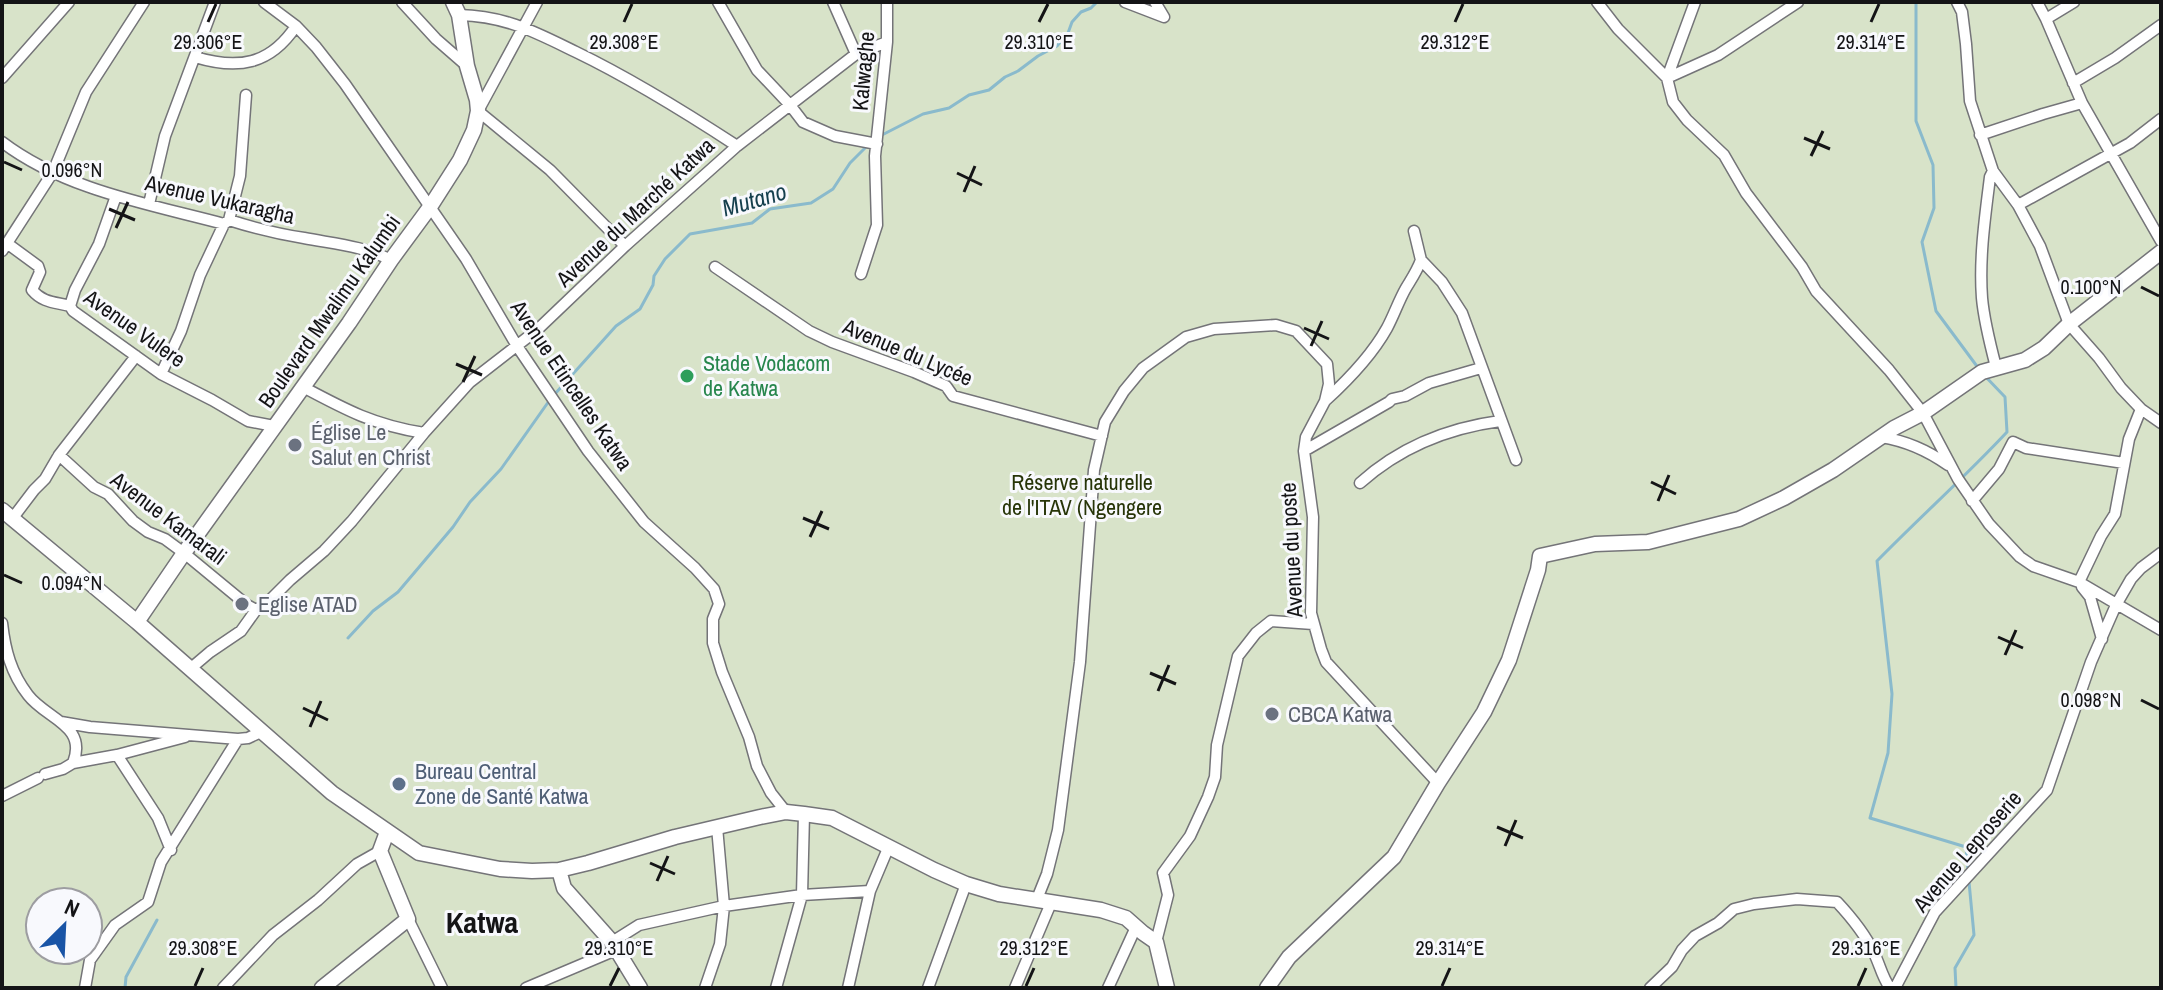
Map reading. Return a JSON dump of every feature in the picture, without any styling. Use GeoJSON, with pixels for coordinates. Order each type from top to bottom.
{"type":"FeatureCollection","features":[{"type":"Feature","properties":{"kind":"street"},"geometry":{"type":"LineString","coordinates":[[2,78],[69,2]]}},
{"type":"Feature","properties":{"kind":"street"},"geometry":{"type":"LineString","coordinates":[[5,247],[53,172],[86,92],[144,2]]}},
{"type":"Feature","properties":{"kind":"street"},"geometry":{"type":"LineString","coordinates":[[149,204],[165,136],[215,2]]}},
{"type":"Feature","properties":{"kind":"street","name":"Avenue Etincelles Katwa"},"geometry":{"type":"LineString","coordinates":[[264,2],[296,26],[345,84],[430,207],[517,346],[588,451],[644,522],[714,589],[719,604],[713,619],[713,643],[722,672],[749,737],[757,766],[771,793],[786,812]]}},
{"type":"Feature","properties":{"kind":"street"},"geometry":{"type":"LineString","coordinates":[[402,2],[436,39],[467,66]]}},
{"type":"Feature","properties":{"kind":"street"},"geometry":{"type":"LineString","coordinates":[[478,111],[537,2]]}},
{"type":"Feature","properties":{"kind":"street"},"geometry":{"type":"LineString","coordinates":[[718,2],[757,70],[803,122],[835,136],[877,144]]}},
{"type":"Feature","properties":{"kind":"street"},"geometry":{"type":"LineString","coordinates":[[833,2],[856,54]]}},
{"type":"Feature","properties":{"kind":"street","name":"Kalwaghe"},"geometry":{"type":"LineString","coordinates":[[861,274],[877,225],[875,156],[887,42],[887,2]]}},
{"type":"Feature","properties":{"kind":"street"},"geometry":{"type":"LineString","coordinates":[[1125,2],[1164,17],[1155,2]]}},
{"type":"Feature","properties":{"kind":"street"},"geometry":{"type":"LineString","coordinates":[[1597,2],[1618,29],[1667,78],[1673,102],[1724,155],[1746,193],[1802,267],[1816,291],[1889,370],[1923,413],[1958,479],[1989,524],[2020,557],[2033,566],[2079,582],[2161,630]]}},
{"type":"Feature","properties":{"kind":"street"},"geometry":{"type":"LineString","coordinates":[[1667,78],[1695,2]]}},
{"type":"Feature","properties":{"kind":"street"},"geometry":{"type":"LineString","coordinates":[[1667,78],[1718,55],[1798,2]]}},
{"type":"Feature","properties":{"kind":"street"},"geometry":{"type":"LineString","coordinates":[[1957,2],[1962,12],[1970,101],[1993,171],[2018,205],[2040,246],[2069,324],[2121,388],[2141,409],[2161,423]]}},
{"type":"Feature","properties":{"kind":"street"},"geometry":{"type":"LineString","coordinates":[[2037,2],[2082,103],[2161,241]]}},
{"type":"Feature","properties":{"kind":"street"},"geometry":{"type":"LineString","coordinates":[[2046,19],[2074,2]]}},
{"type":"Feature","properties":{"kind":"street"},"geometry":{"type":"LineString","coordinates":[[625,246],[550,170],[478,111],[456,9],[524,26],[598,62],[737,146]]}},
{"type":"Feature","properties":{"kind":"street"},"geometry":{"type":"LineString","coordinates":[[195,57],[231,65],[254,60],[271,54],[285,42],[296,26]]}},
{"type":"Feature","properties":{"kind":"street"},"geometry":{"type":"LineString","coordinates":[[2073,83],[2159,31]]}},
{"type":"Feature","properties":{"kind":"street","name":"Avenue du Marché Katwa"},"geometry":{"type":"LineString","coordinates":[[190,669],[241,631],[256,610],[324,551],[470,382],[537,330],[737,146],[856,54],[887,42]]}},
{"type":"Feature","properties":{"kind":"street"},"geometry":{"type":"LineString","coordinates":[[161,374],[181,331],[200,275],[227,222],[240,176],[246,95]]}},
{"type":"Feature","properties":{"kind":"street"},"geometry":{"type":"LineString","coordinates":[[1980,135],[2082,103]]}},
{"type":"Feature","properties":{"kind":"street","name":"Boulevard Mwalimu Kalumbi"},"geometry":{"type":"LineString","coordinates":[[137,622],[430,207],[460,160],[474,130],[478,111]]}},
{"type":"Feature","properties":{"kind":"street"},"geometry":{"type":"LineString","coordinates":[[2018,205],[2130,143],[2161,119]]}},
{"type":"Feature","properties":{"kind":"street","name":"Avenue Vukaragha"},"geometry":{"type":"LineString","coordinates":[[2,142],[53,172],[116,196],[262,230],[345,244],[391,260]]}},
{"type":"Feature","properties":{"kind":"street"},"geometry":{"type":"LineString","coordinates":[[1992,368],[1982,297],[1982,256],[1993,171]]}},
{"type":"Feature","properties":{"kind":"street"},"geometry":{"type":"LineString","coordinates":[[70,306],[99,244],[116,196]]}},
{"type":"Feature","properties":{"kind":"street"},"geometry":{"type":"LineString","coordinates":[[1414,231],[1421,260],[1442,282],[1462,313],[1516,460]]}},
{"type":"Feature","properties":{"kind":"street","name":"Avenue Vulere"},"geometry":{"type":"LineString","coordinates":[[5,247],[38,266],[40,272],[32,290],[38,297],[70,306],[161,374],[248,421],[274,426]]}},
{"type":"Feature","properties":{"kind":"street"},"geometry":{"type":"LineString","coordinates":[[1267,988],[1289,957],[1394,857],[1484,712],[1509,660],[1540,556],[1595,544],[1648,542],[1739,519],[1784,498],[1923,413],[1971,379],[1992,368],[2025,360],[2044,348],[2069,324],[2161,252]]}},
{"type":"Feature","properties":{"kind":"street"},"geometry":{"type":"LineString","coordinates":[[1325,401],[1345,384],[1374,349],[1421,260]]}},
{"type":"Feature","properties":{"kind":"street","name":"Avenue du Lycée"},"geometry":{"type":"LineString","coordinates":[[715,267],[809,331],[946,386],[953,396],[1102,436]]}},
{"type":"Feature","properties":{"kind":"street","name":"Avenue du poste"},"geometry":{"type":"LineString","coordinates":[[1015,988],[1044,901],[1058,830],[1080,662],[1094,470],[1105,422],[1143,368],[1186,337],[1214,329],[1276,325],[1296,331],[1327,364],[1329,384],[1325,401],[1306,437],[1304,451],[1313,517],[1313,624],[1326,662],[1438,783]]}},
{"type":"Feature","properties":{"kind":"street"},"geometry":{"type":"LineString","coordinates":[[136,356],[59,455],[45,479],[7,514],[137,622],[332,793],[419,853],[512,870],[559,870],[717,827],[786,812],[804,814],[832,818],[966,884],[999,894],[1101,910],[1126,918],[1156,942]]}},
{"type":"Feature","properties":{"kind":"street"},"geometry":{"type":"LineString","coordinates":[[1304,451],[1392,399],[1405,396],[1429,383],[1481,368]]}},
{"type":"Feature","properties":{"kind":"street"},"geometry":{"type":"LineString","coordinates":[[303,387],[347,411],[382,425],[424,433]]}},
{"type":"Feature","properties":{"kind":"street"},"geometry":{"type":"LineString","coordinates":[[2079,582],[2115,514],[2129,439],[2141,409]]}},
{"type":"Feature","properties":{"kind":"street"},"geometry":{"type":"LineString","coordinates":[[1360,483],[1382,463],[1412,447],[1444,433],[1500,421]]}},
{"type":"Feature","properties":{"kind":"street"},"geometry":{"type":"LineString","coordinates":[[1881,437],[1900,440],[1928,451],[1951,467]]}},
{"type":"Feature","properties":{"kind":"street"},"geometry":{"type":"LineString","coordinates":[[1971,498],[1999,469],[2013,442],[2026,448],[2124,463]]}},
{"type":"Feature","properties":{"kind":"street","name":"Avenue Kamarali"},"geometry":{"type":"LineString","coordinates":[[59,455],[94,487],[108,494],[133,521],[165,539],[256,610]]}},
{"type":"Feature","properties":{"kind":"street","name":"Avenue Leproserie"},"geometry":{"type":"LineString","coordinates":[[1892,988],[1935,912],[2047,790],[2091,662],[2116,605],[2131,579],[2161,553]]}},
{"type":"Feature","properties":{"kind":"street"},"geometry":{"type":"LineString","coordinates":[[2079,582],[2090,597],[2102,639]]}},
{"type":"Feature","properties":{"kind":"street"},"geometry":{"type":"LineString","coordinates":[[1167,988],[1156,942],[1168,895],[1163,873],[1190,836],[1215,777],[1217,745],[1238,656],[1256,633],[1271,621],[1313,624]]}},
{"type":"Feature","properties":{"kind":"street"},"geometry":{"type":"LineString","coordinates":[[2,623],[8,659],[18,680],[36,705],[73,734],[76,743],[73,763]]}},
{"type":"Feature","properties":{"kind":"street"},"geometry":{"type":"LineString","coordinates":[[61,722],[238,739],[263,731]]}},
{"type":"Feature","properties":{"kind":"street"},"geometry":{"type":"LineString","coordinates":[[2,796],[73,763],[195,735]]}},
{"type":"Feature","properties":{"kind":"street"},"geometry":{"type":"LineString","coordinates":[[85,988],[90,960],[115,925],[148,902],[161,862],[238,739]]}},
{"type":"Feature","properties":{"kind":"street"},"geometry":{"type":"LineString","coordinates":[[117,755],[158,818],[171,850]]}},
{"type":"Feature","properties":{"kind":"street"},"geometry":{"type":"LineString","coordinates":[[776,988],[802,895],[804,814]]}},
{"type":"Feature","properties":{"kind":"street"},"geometry":{"type":"LineString","coordinates":[[705,988],[720,944],[724,906],[717,827]]}},
{"type":"Feature","properties":{"kind":"street"},"geometry":{"type":"LineString","coordinates":[[223,988],[273,935],[357,864],[380,851],[387,832]]}},
{"type":"Feature","properties":{"kind":"street"},"geometry":{"type":"LineString","coordinates":[[848,988],[870,891],[889,846]]}},
{"type":"Feature","properties":{"kind":"street"},"geometry":{"type":"LineString","coordinates":[[380,851],[408,919],[442,988]]}},
{"type":"Feature","properties":{"kind":"street"},"geometry":{"type":"LineString","coordinates":[[559,870],[564,888],[614,946],[640,988]]}},
{"type":"Feature","properties":{"kind":"street"},"geometry":{"type":"LineString","coordinates":[[928,988],[966,884]]}},
{"type":"Feature","properties":{"kind":"street"},"geometry":{"type":"LineString","coordinates":[[526,988],[614,946],[639,925],[724,906],[802,895],[870,891]]}},
{"type":"Feature","properties":{"kind":"street"},"geometry":{"type":"LineString","coordinates":[[1650,988],[1672,967],[1695,936],[1718,923],[1734,909],[1797,899],[1837,902],[1858,925],[1885,981],[1892,988]]}},
{"type":"Feature","properties":{"kind":"street"},"geometry":{"type":"LineString","coordinates":[[322,988],[408,919]]}},
{"type":"Feature","properties":{"kind":"street"},"geometry":{"type":"LineString","coordinates":[[1108,988],[1136,927]]}},
{"type":"Feature","properties":{"kind":"green space","name":"Réserve naturelle de l'ITAV (Ngengere"},"geometry":{"type":"Polygon","coordinates":[[[2,2],[2161,2],[2161,988],[2,988],[2,2]]]}},
{"type":"Feature","properties":{"kind":"waterway","name":"Mutano"},"geometry":{"type":"LineString","coordinates":[[880,136],[923,114],[949,108],[969,95],[989,90],[1057,46],[1081,12],[1097,2]]}},
{"type":"Feature","properties":{"kind":"waterway"},"geometry":{"type":"LineString","coordinates":[[1916,2],[1916,121],[1933,165],[1934,208],[1922,242],[1936,311],[1979,369]]}},
{"type":"Feature","properties":{"kind":"waterway","name":"Mutano"},"geometry":{"type":"LineString","coordinates":[[554,395],[616,326],[640,309],[665,259],[690,234],[752,223],[770,209],[811,203],[833,189],[850,163],[868,145]]}},
{"type":"Feature","properties":{"kind":"waterway"},"geometry":{"type":"LineString","coordinates":[[1968,870],[1966,847],[1870,818],[1888,753],[1892,694],[1877,561],[2007,432],[2005,397],[1984,375]]}},
{"type":"Feature","properties":{"kind":"waterway","name":"Mutano"},"geometry":{"type":"LineString","coordinates":[[348,638],[373,611],[398,592],[470,502],[501,469],[549,401]]}},
{"type":"Feature","properties":{"kind":"waterway"},"geometry":{"type":"LineString","coordinates":[[1956,988],[1955,968],[1974,935],[1969,882]]}},
{"type":"Feature","properties":{"kind":"waterway"},"geometry":{"type":"LineString","coordinates":[[125,988],[126,977],[157,920]]}},
{"type":"Feature","properties":{"kind":"place","name":"Stade Vodacom de Katwa"},"geometry":{"type":"Point","coordinates":[687,376]}},
{"type":"Feature","properties":{"kind":"place","name":"Église Le Salut en Christ"},"geometry":{"type":"Point","coordinates":[295,445]}},
{"type":"Feature","properties":{"kind":"place","name":"Eglise ATAD"},"geometry":{"type":"Point","coordinates":[242,604]}},
{"type":"Feature","properties":{"kind":"place","name":"CBCA Katwa"},"geometry":{"type":"Point","coordinates":[1272,714]}},
{"type":"Feature","properties":{"kind":"place","name":"Bureau Central Zone de Santé Katwa"},"geometry":{"type":"Point","coordinates":[399,784]}},
{"type":"Feature","properties":{"kind":"district","name":"Katwa"},"geometry":{"type":"Point","coordinates":[482,922]}}]}
